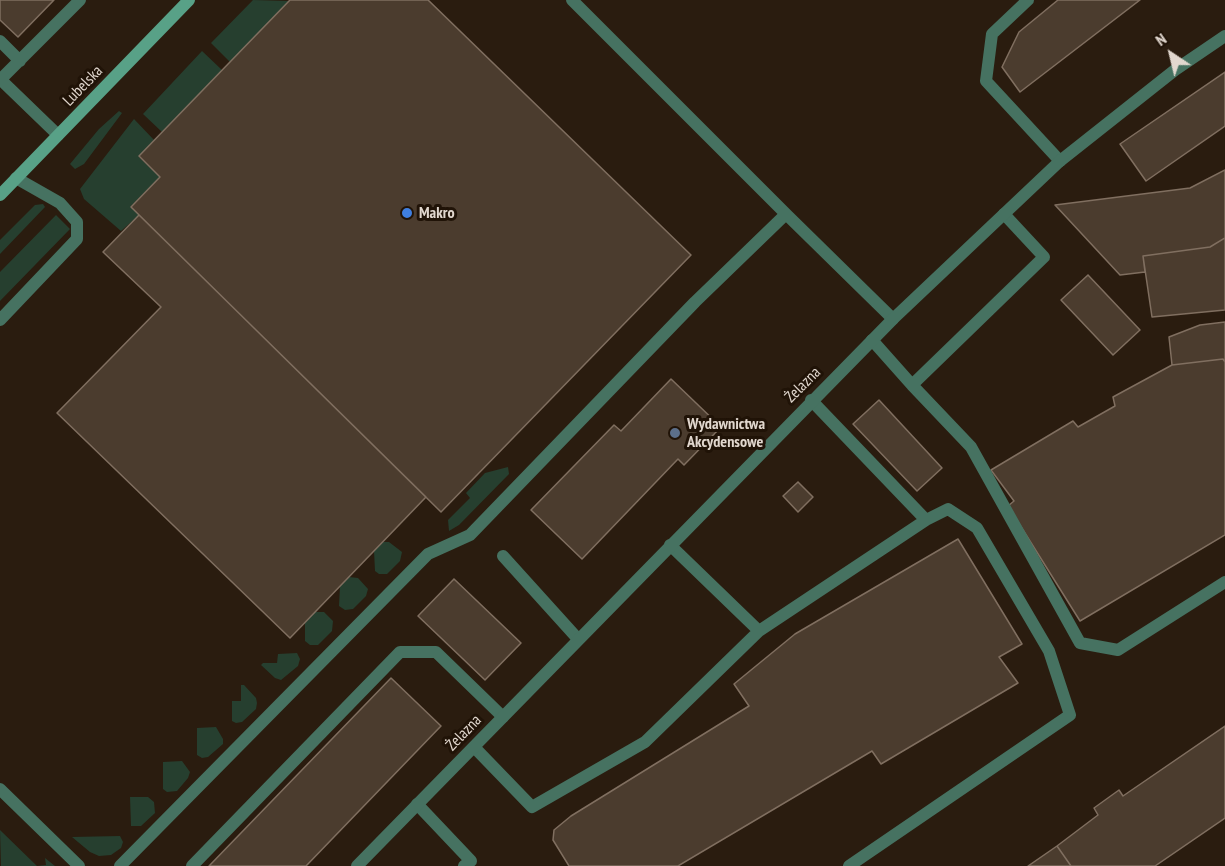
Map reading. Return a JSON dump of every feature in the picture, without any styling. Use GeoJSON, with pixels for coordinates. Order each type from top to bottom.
{"type":"FeatureCollection","features":[{"type":"Feature","properties":{"kind":"street"},"geometry":{"type":"LineString","coordinates":[[58,135],[0,80],[80,0]]}},
{"type":"Feature","properties":{"kind":"street","name":"Lubelska"},"geometry":{"type":"LineString","coordinates":[[0,195],[189,0]]}},
{"type":"Feature","properties":{"kind":"street"},"geometry":{"type":"LineString","coordinates":[[572,0],[893,319]]}},
{"type":"Feature","properties":{"kind":"street"},"geometry":{"type":"LineString","coordinates":[[1028,0],[992,34],[986,81],[1060,161]]}},
{"type":"Feature","properties":{"kind":"street","name":"Żelazna"},"geometry":{"type":"LineString","coordinates":[[357,866],[811,400],[893,319],[1060,161],[1175,70],[1225,36]]}},
{"type":"Feature","properties":{"kind":"street"},"geometry":{"type":"LineString","coordinates":[[0,41],[20,61]]}},
{"type":"Feature","properties":{"kind":"street"},"geometry":{"type":"LineString","coordinates":[[0,320],[77,239],[77,222],[60,203],[16,178]]}},
{"type":"Feature","properties":{"kind":"street"},"geometry":{"type":"LineString","coordinates":[[120,866],[428,554],[470,535],[695,303],[786,214]]}},
{"type":"Feature","properties":{"kind":"street"},"geometry":{"type":"LineString","coordinates":[[912,385],[1044,257],[1004,214]]}},
{"type":"Feature","properties":{"kind":"street"},"geometry":{"type":"LineString","coordinates":[[872,340],[971,447],[1080,643],[1118,650],[1225,582]]}},
{"type":"Feature","properties":{"kind":"street"},"geometry":{"type":"LineString","coordinates":[[811,400],[926,520]]}},
{"type":"Feature","properties":{"kind":"street"},"geometry":{"type":"LineString","coordinates":[[474,747],[532,807],[645,742],[759,631],[926,520],[948,509],[977,528],[1049,651],[1070,715],[849,866]]}},
{"type":"Feature","properties":{"kind":"street"},"geometry":{"type":"LineString","coordinates":[[670,545],[759,631]]}},
{"type":"Feature","properties":{"kind":"street"},"geometry":{"type":"LineString","coordinates":[[503,556],[578,639]]}},
{"type":"Feature","properties":{"kind":"street"},"geometry":{"type":"LineString","coordinates":[[192,866],[400,652],[436,652],[503,717]]}},
{"type":"Feature","properties":{"kind":"street"},"geometry":{"type":"LineString","coordinates":[[0,789],[79,866]]}},
{"type":"Feature","properties":{"kind":"street"},"geometry":{"type":"LineString","coordinates":[[417,804],[471,861],[464,866]]}},
{"type":"Feature","properties":{"kind":"green space"},"geometry":{"type":"Polygon","coordinates":[[[253,0],[290,1],[230,62],[211,43],[253,0]]]}},
{"type":"Feature","properties":{"kind":"green space"},"geometry":{"type":"Polygon","coordinates":[[[202,51],[222,70],[162,132],[143,114],[202,51]]]}},
{"type":"Feature","properties":{"kind":"green space"},"geometry":{"type":"Polygon","coordinates":[[[119,111],[122,113],[84,164],[75,169],[70,164],[99,129],[119,111]]]}},
{"type":"Feature","properties":{"kind":"green space"},"geometry":{"type":"Polygon","coordinates":[[[134,119],[154,140],[139,157],[160,177],[131,206],[139,215],[121,231],[84,199],[80,189],[134,119]]]}},
{"type":"Feature","properties":{"kind":"green space"},"geometry":{"type":"Polygon","coordinates":[[[43,204],[45,207],[0,254],[0,240],[35,205],[43,204]]]}},
{"type":"Feature","properties":{"kind":"green space"},"geometry":{"type":"Polygon","coordinates":[[[56,215],[70,229],[0,301],[0,272],[56,215]]]}},
{"type":"Feature","properties":{"kind":"green space"},"geometry":{"type":"Polygon","coordinates":[[[508,467],[509,474],[459,525],[449,531],[448,520],[470,498],[466,493],[485,473],[508,467]]]}},
{"type":"Feature","properties":{"kind":"green space"},"geometry":{"type":"Polygon","coordinates":[[[383,542],[389,542],[402,552],[400,561],[387,574],[379,574],[375,571],[374,551],[383,542]]]}},
{"type":"Feature","properties":{"kind":"green space"},"geometry":{"type":"Polygon","coordinates":[[[349,577],[358,578],[368,589],[366,596],[353,609],[345,610],[339,606],[340,586],[349,577]]]}},
{"type":"Feature","properties":{"kind":"green space"},"geometry":{"type":"Polygon","coordinates":[[[315,612],[324,612],[333,621],[332,631],[318,645],[310,645],[305,641],[305,623],[315,612]]]}},
{"type":"Feature","properties":{"kind":"green space"},"geometry":{"type":"Polygon","coordinates":[[[297,653],[300,659],[298,666],[281,680],[275,678],[261,665],[277,663],[278,654],[297,653]]]}},
{"type":"Feature","properties":{"kind":"green space"},"geometry":{"type":"Polygon","coordinates":[[[241,685],[244,685],[256,698],[257,703],[256,709],[242,722],[236,723],[232,721],[232,701],[241,701],[241,685]]]}},
{"type":"Feature","properties":{"kind":"green space"},"geometry":{"type":"Polygon","coordinates":[[[216,727],[223,739],[223,744],[208,757],[202,758],[197,755],[197,728],[216,727]]]}},
{"type":"Feature","properties":{"kind":"green space"},"geometry":{"type":"Polygon","coordinates":[[[182,761],[190,772],[188,778],[177,791],[167,792],[163,789],[163,762],[182,761]]]}},
{"type":"Feature","properties":{"kind":"green space"},"geometry":{"type":"Polygon","coordinates":[[[130,797],[148,797],[154,802],[155,813],[141,826],[131,826],[130,797]]]}},
{"type":"Feature","properties":{"kind":"green space"},"geometry":{"type":"Polygon","coordinates":[[[0,830],[37,866],[1,866],[0,830]]]}},
{"type":"Feature","properties":{"kind":"green space"},"geometry":{"type":"Polygon","coordinates":[[[120,836],[123,842],[121,848],[111,855],[99,856],[90,852],[72,837],[120,836]]]}},
{"type":"Feature","properties":{"kind":"green space"},"geometry":{"type":"Polygon","coordinates":[[[45,858],[55,866],[37,866],[46,865],[45,858]]]}},
{"type":"Feature","properties":{"kind":"building"},"geometry":{"type":"Polygon","coordinates":[[[0,0],[54,0],[18,37],[0,20],[0,0]]]}},
{"type":"Feature","properties":{"kind":"building"},"geometry":{"type":"Polygon","coordinates":[[[290,0],[428,0],[691,255],[441,512],[131,207],[160,177],[139,156],[290,0]]]}},
{"type":"Feature","properties":{"kind":"building"},"geometry":{"type":"Polygon","coordinates":[[[1058,0],[1140,0],[1020,92],[1002,67],[1019,32],[1058,0]]]}},
{"type":"Feature","properties":{"kind":"building"},"geometry":{"type":"Polygon","coordinates":[[[1225,72],[1225,126],[1146,181],[1120,144],[1225,72]]]}},
{"type":"Feature","properties":{"kind":"building"},"geometry":{"type":"Polygon","coordinates":[[[1225,170],[1225,238],[1210,247],[1143,256],[1145,272],[1120,275],[1055,205],[1190,188],[1225,170]]]}},
{"type":"Feature","properties":{"kind":"building"},"geometry":{"type":"Polygon","coordinates":[[[139,215],[426,497],[290,638],[57,413],[161,307],[103,252],[139,215]]]}},
{"type":"Feature","properties":{"kind":"building"},"geometry":{"type":"Polygon","coordinates":[[[1225,238],[1225,310],[1152,317],[1143,256],[1210,247],[1225,238]]]}},
{"type":"Feature","properties":{"kind":"building"},"geometry":{"type":"Polygon","coordinates":[[[1088,275],[1140,330],[1113,355],[1061,300],[1088,275]]]}},
{"type":"Feature","properties":{"kind":"building"},"geometry":{"type":"Polygon","coordinates":[[[1225,322],[1225,362],[1223,359],[1172,365],[1169,337],[1200,325],[1225,322]]]}},
{"type":"Feature","properties":{"kind":"building"},"geometry":{"type":"Polygon","coordinates":[[[1223,359],[1225,362],[1225,535],[1080,621],[1008,506],[1014,501],[991,470],[1073,421],[1078,427],[1115,406],[1113,397],[1172,365],[1223,359]]]}},
{"type":"Feature","properties":{"kind":"building"},"geometry":{"type":"Polygon","coordinates":[[[671,379],[721,427],[684,465],[678,459],[582,559],[531,510],[614,425],[621,431],[671,379]]]}},
{"type":"Feature","properties":{"kind":"building"},"geometry":{"type":"Polygon","coordinates":[[[879,400],[942,468],[917,491],[853,424],[879,400]]]}},
{"type":"Feature","properties":{"kind":"building"},"geometry":{"type":"Polygon","coordinates":[[[798,482],[813,497],[798,512],[783,496],[798,482]]]}},
{"type":"Feature","properties":{"kind":"building"},"geometry":{"type":"Polygon","coordinates":[[[958,539],[1022,644],[999,657],[1018,683],[881,764],[872,751],[678,866],[569,866],[553,840],[554,830],[571,816],[749,706],[734,684],[795,634],[958,539]]]}},
{"type":"Feature","properties":{"kind":"building"},"geometry":{"type":"Polygon","coordinates":[[[454,579],[521,643],[485,680],[418,616],[454,579]]]}},
{"type":"Feature","properties":{"kind":"building"},"geometry":{"type":"Polygon","coordinates":[[[391,678],[441,726],[306,866],[209,866],[391,678]]]}},
{"type":"Feature","properties":{"kind":"building"},"geometry":{"type":"Polygon","coordinates":[[[1225,726],[1225,818],[1155,866],[1071,866],[1057,846],[1098,815],[1094,808],[1119,790],[1123,796],[1225,726]]]}},
{"type":"Feature","properties":{"kind":"building"},"geometry":{"type":"Polygon","coordinates":[[[1057,846],[1071,866],[1028,866],[1057,846]]]}},
{"type":"Feature","properties":{"kind":"place","name":"Makro"},"geometry":{"type":"Point","coordinates":[407,213]}},
{"type":"Feature","properties":{"kind":"place","name":"Wydawnictwa Akcydensowe"},"geometry":{"type":"Point","coordinates":[675,433]}}]}
